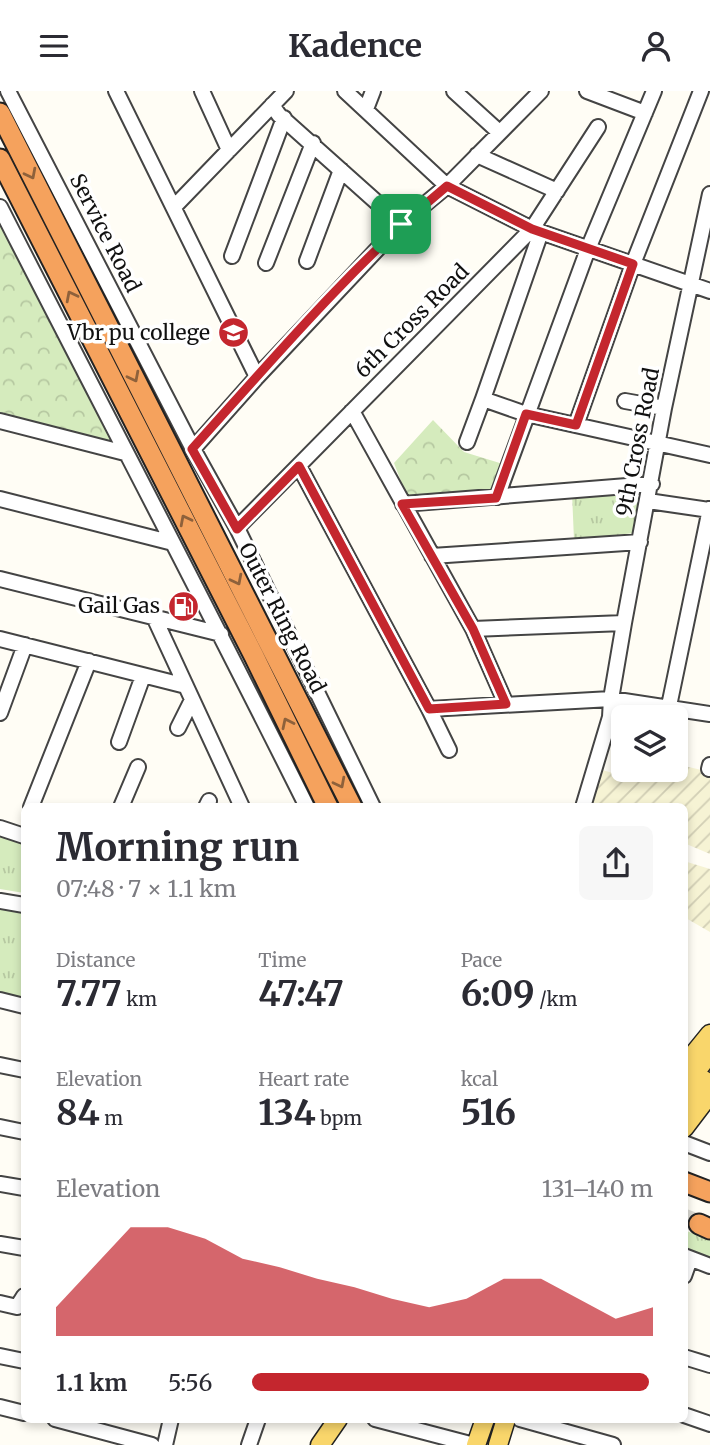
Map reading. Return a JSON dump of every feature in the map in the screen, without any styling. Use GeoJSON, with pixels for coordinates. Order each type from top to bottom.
{"type":"FeatureCollection","features":[{"type":"Feature","properties":{"kind":"highway","name":"Outer Ring Road"},"geometry":{"type":"LineString","coordinates":[[0,113],[350,803]]}},
{"type":"Feature","properties":{"kind":"highway","name":"Outer Ring Road"},"geometry":{"type":"LineString","coordinates":[[0,159],[248,643],[326,803]]}},
{"type":"Feature","properties":{"kind":"highway"},"geometry":{"type":"LineString","coordinates":[[688,1184],[710,1192]]}},
{"type":"Feature","properties":{"kind":"main road"},"geometry":{"type":"LineString","coordinates":[[688,1061],[710,1034]]}},
{"type":"Feature","properties":{"kind":"main road"},"geometry":{"type":"LineString","coordinates":[[688,1082],[710,1052]]}},
{"type":"Feature","properties":{"kind":"main road"},"geometry":{"type":"LineString","coordinates":[[688,1102],[710,1072]]}},
{"type":"Feature","properties":{"kind":"main road"},"geometry":{"type":"LineString","coordinates":[[688,1123],[710,1094]]}},
{"type":"Feature","properties":{"kind":"main road"},"geometry":{"type":"LineString","coordinates":[[313,1445],[327,1423]]}},
{"type":"Feature","properties":{"kind":"main road"},"geometry":{"type":"LineString","coordinates":[[320,1445],[335,1423]]}},
{"type":"Feature","properties":{"kind":"main road"},"geometry":{"type":"LineString","coordinates":[[470,1444],[473,1423]]}},
{"type":"Feature","properties":{"kind":"main road"},"geometry":{"type":"LineString","coordinates":[[470,1444],[483,1423]]}},
{"type":"Feature","properties":{"kind":"main road"},"geometry":{"type":"LineString","coordinates":[[487,1445],[495,1423]]}},
{"type":"Feature","properties":{"kind":"main road"},"geometry":{"type":"LineString","coordinates":[[498,1445],[505,1423]]}},
{"type":"Feature","properties":{"kind":"street","name":"Service Road"},"geometry":{"type":"LineString","coordinates":[[8,91],[192,449],[237,529],[371,803]]}},
{"type":"Feature","properties":{"kind":"street"},"geometry":{"type":"LineString","coordinates":[[116,91],[257,377]]}},
{"type":"Feature","properties":{"kind":"street"},"geometry":{"type":"LineString","coordinates":[[202,91],[229,150]]}},
{"type":"Feature","properties":{"kind":"street"},"geometry":{"type":"LineString","coordinates":[[174,207],[286,91]]}},
{"type":"Feature","properties":{"kind":"street"},"geometry":{"type":"LineString","coordinates":[[345,91],[447,186],[537,230],[710,291]]}},
{"type":"Feature","properties":{"kind":"street"},"geometry":{"type":"LineString","coordinates":[[366,109],[373,91]]}},
{"type":"Feature","properties":{"kind":"street"},"geometry":{"type":"LineString","coordinates":[[454,91],[499,132]]}},
{"type":"Feature","properties":{"kind":"street"},"geometry":{"type":"LineString","coordinates":[[192,449],[401,224],[447,186],[540,91]]}},
{"type":"Feature","properties":{"kind":"street"},"geometry":{"type":"LineString","coordinates":[[587,91],[645,113]]}},
{"type":"Feature","properties":{"kind":"street"},"geometry":{"type":"LineString","coordinates":[[496,498],[588,249],[654,91]]}},
{"type":"Feature","properties":{"kind":"street"},"geometry":{"type":"LineString","coordinates":[[702,91],[710,106]]}},
{"type":"Feature","properties":{"kind":"street"},"geometry":{"type":"LineString","coordinates":[[576,425],[633,264],[702,91]]}},
{"type":"Feature","properties":{"kind":"street"},"geometry":{"type":"LineString","coordinates":[[272,105],[401,224]]}},
{"type":"Feature","properties":{"kind":"street"},"geometry":{"type":"LineString","coordinates":[[232,256],[284,118]]}},
{"type":"Feature","properties":{"kind":"street","name":"6th Cross Road"},"geometry":{"type":"LineString","coordinates":[[237,529],[352,411],[537,230],[557,191],[598,127]]}},
{"type":"Feature","properties":{"kind":"street"},"geometry":{"type":"LineString","coordinates":[[267,263],[313,143]]}},
{"type":"Feature","properties":{"kind":"street"},"geometry":{"type":"LineString","coordinates":[[477,155],[557,191]]}},
{"type":"Feature","properties":{"kind":"street"},"geometry":{"type":"LineString","coordinates":[[307,261],[341,170]]}},
{"type":"Feature","properties":{"kind":"street","name":"9th Cross Road"},"geometry":{"type":"LineString","coordinates":[[584,803],[610,717],[624,622],[652,484],[664,408],[710,194]]}},
{"type":"Feature","properties":{"kind":"street"},"geometry":{"type":"LineString","coordinates":[[0,207],[221,634],[305,803]]}},
{"type":"Feature","properties":{"kind":"street"},"geometry":{"type":"LineString","coordinates":[[467,442],[537,230]]}},
{"type":"Feature","properties":{"kind":"street"},"geometry":{"type":"LineString","coordinates":[[483,399],[526,414],[710,455]]}},
{"type":"Feature","properties":{"kind":"street"},"geometry":{"type":"LineString","coordinates":[[625,401],[664,408]]}},
{"type":"Feature","properties":{"kind":"street"},"geometry":{"type":"LineString","coordinates":[[352,411],[473,629],[506,704]]}},
{"type":"Feature","properties":{"kind":"street"},"geometry":{"type":"LineString","coordinates":[[0,421],[125,453]]}},
{"type":"Feature","properties":{"kind":"street"},"geometry":{"type":"LineString","coordinates":[[299,466],[449,750]]}},
{"type":"Feature","properties":{"kind":"street"},"geometry":{"type":"LineString","coordinates":[[402,504],[652,484]]}},
{"type":"Feature","properties":{"kind":"street"},"geometry":{"type":"LineString","coordinates":[[0,499],[173,543]]}},
{"type":"Feature","properties":{"kind":"street"},"geometry":{"type":"LineString","coordinates":[[648,501],[710,510],[669,705]]}},
{"type":"Feature","properties":{"kind":"street"},"geometry":{"type":"LineString","coordinates":[[432,556],[640,542]]}},
{"type":"Feature","properties":{"kind":"street"},"geometry":{"type":"LineString","coordinates":[[0,579],[221,634]]}},
{"type":"Feature","properties":{"kind":"street"},"geometry":{"type":"LineString","coordinates":[[154,617],[240,803]]}},
{"type":"Feature","properties":{"kind":"street"},"geometry":{"type":"LineString","coordinates":[[473,629],[624,622]]}},
{"type":"Feature","properties":{"kind":"street"},"geometry":{"type":"LineString","coordinates":[[0,639],[186,686]]}},
{"type":"Feature","properties":{"kind":"street"},"geometry":{"type":"LineString","coordinates":[[0,713],[25,645]]}},
{"type":"Feature","properties":{"kind":"street"},"geometry":{"type":"LineString","coordinates":[[33,803],[89,661]]}},
{"type":"Feature","properties":{"kind":"street"},"geometry":{"type":"LineString","coordinates":[[119,742],[143,676]]}},
{"type":"Feature","properties":{"kind":"street"},"geometry":{"type":"LineString","coordinates":[[429,709],[611,699],[661,705]]}},
{"type":"Feature","properties":{"kind":"street"},"geometry":{"type":"LineString","coordinates":[[178,728],[192,700]]}},
{"type":"Feature","properties":{"kind":"street"},"geometry":{"type":"LineString","coordinates":[[688,710],[710,714]]}},
{"type":"Feature","properties":{"kind":"street"},"geometry":{"type":"LineString","coordinates":[[123,803],[138,767]]}},
{"type":"Feature","properties":{"kind":"street"},"geometry":{"type":"LineString","coordinates":[[0,828],[21,831]]}},
{"type":"Feature","properties":{"kind":"street"},"geometry":{"type":"LineString","coordinates":[[0,901],[21,904]]}},
{"type":"Feature","properties":{"kind":"street"},"geometry":{"type":"LineString","coordinates":[[0,1000],[21,1005]]}},
{"type":"Feature","properties":{"kind":"street"},"geometry":{"type":"LineString","coordinates":[[0,1065],[21,1069]]}},
{"type":"Feature","properties":{"kind":"street"},"geometry":{"type":"LineString","coordinates":[[0,1128],[21,1132]]}},
{"type":"Feature","properties":{"kind":"street"},"geometry":{"type":"LineString","coordinates":[[688,1145],[710,1153]]}},
{"type":"Feature","properties":{"kind":"street"},"geometry":{"type":"LineString","coordinates":[[0,1184],[21,1188]]}},
{"type":"Feature","properties":{"kind":"street"},"geometry":{"type":"LineString","coordinates":[[0,1244],[21,1248]]}},
{"type":"Feature","properties":{"kind":"street"},"geometry":{"type":"LineString","coordinates":[[688,1258],[710,1266]]}},
{"type":"Feature","properties":{"kind":"street"},"geometry":{"type":"LineString","coordinates":[[0,1303],[18,1307],[21,1302]]}},
{"type":"Feature","properties":{"kind":"street"},"geometry":{"type":"LineString","coordinates":[[0,1356],[21,1360]]}},
{"type":"Feature","properties":{"kind":"street"},"geometry":{"type":"LineString","coordinates":[[688,1358],[710,1365]]}},
{"type":"Feature","properties":{"kind":"street"},"geometry":{"type":"LineString","coordinates":[[0,1408],[21,1412]]}},
{"type":"Feature","properties":{"kind":"street"},"geometry":{"type":"LineString","coordinates":[[688,1416],[710,1424]]}},
{"type":"Feature","properties":{"kind":"street"},"geometry":{"type":"LineString","coordinates":[[72,1423],[163,1445],[170,1423]]}},
{"type":"Feature","properties":{"kind":"street"},"geometry":{"type":"LineString","coordinates":[[248,1445],[256,1423]]}},
{"type":"Feature","properties":{"kind":"street"},"geometry":{"type":"LineString","coordinates":[[390,1423],[470,1444]]}},
{"type":"Feature","properties":{"kind":"street"},"geometry":{"type":"LineString","coordinates":[[534,1423],[612,1445]]}},
{"type":"Feature","properties":{"kind":"shaded area"},"geometry":{"type":"Polygon","coordinates":[[[688,767],[710,772],[710,854],[688,845],[688,803],[589,803],[602,770],[611,772],[611,782],[688,782],[688,767]]]}},
{"type":"Feature","properties":{"kind":"shaded area"},"geometry":{"type":"Polygon","coordinates":[[[688,862],[710,869],[710,932],[688,919],[688,862]]]}},
{"type":"Feature","properties":{"kind":"green space"},"geometry":{"type":"Polygon","coordinates":[[[0,218],[112,440],[107,441],[0,412],[0,218]]]}},
{"type":"Feature","properties":{"kind":"green space"},"geometry":{"type":"Polygon","coordinates":[[[433,420],[464,452],[503,464],[494,492],[407,497],[394,463],[433,420]]]}},
{"type":"Feature","properties":{"kind":"green space"},"geometry":{"type":"Polygon","coordinates":[[[639,488],[634,533],[574,540],[572,493],[639,488]]]}},
{"type":"Feature","properties":{"kind":"green space"},"geometry":{"type":"Polygon","coordinates":[[[0,835],[21,841],[21,892],[0,889],[0,835]]]}},
{"type":"Feature","properties":{"kind":"green space"},"geometry":{"type":"Polygon","coordinates":[[[0,909],[21,913],[21,1000],[0,995],[0,909]]]}},
{"type":"Feature","properties":{"kind":"green space"},"geometry":{"type":"Polygon","coordinates":[[[688,1232],[710,1240],[710,1257],[688,1249],[688,1232]]]}},
{"type":"Feature","properties":{"kind":"tunnel"},"geometry":{"type":"LineString","coordinates":[[688,1220],[699,1224]]}},
{"type":"Feature","properties":{"kind":"place","name":"Vbr pu college"},"geometry":{"type":"Point","coordinates":[233,333]}},
{"type":"Feature","properties":{"kind":"place","name":"Gail Gas"},"geometry":{"type":"Point","coordinates":[183,606]}},
{"type":"Feature","properties":{"kind":"route"},"geometry":{"type":"LineString","coordinates":[[447,186],[532,229],[633,264],[576,425],[526,414],[496,498],[402,504],[473,629],[506,704],[429,709],[299,466],[237,529],[192,449],[401,224],[447,186]]}}]}
